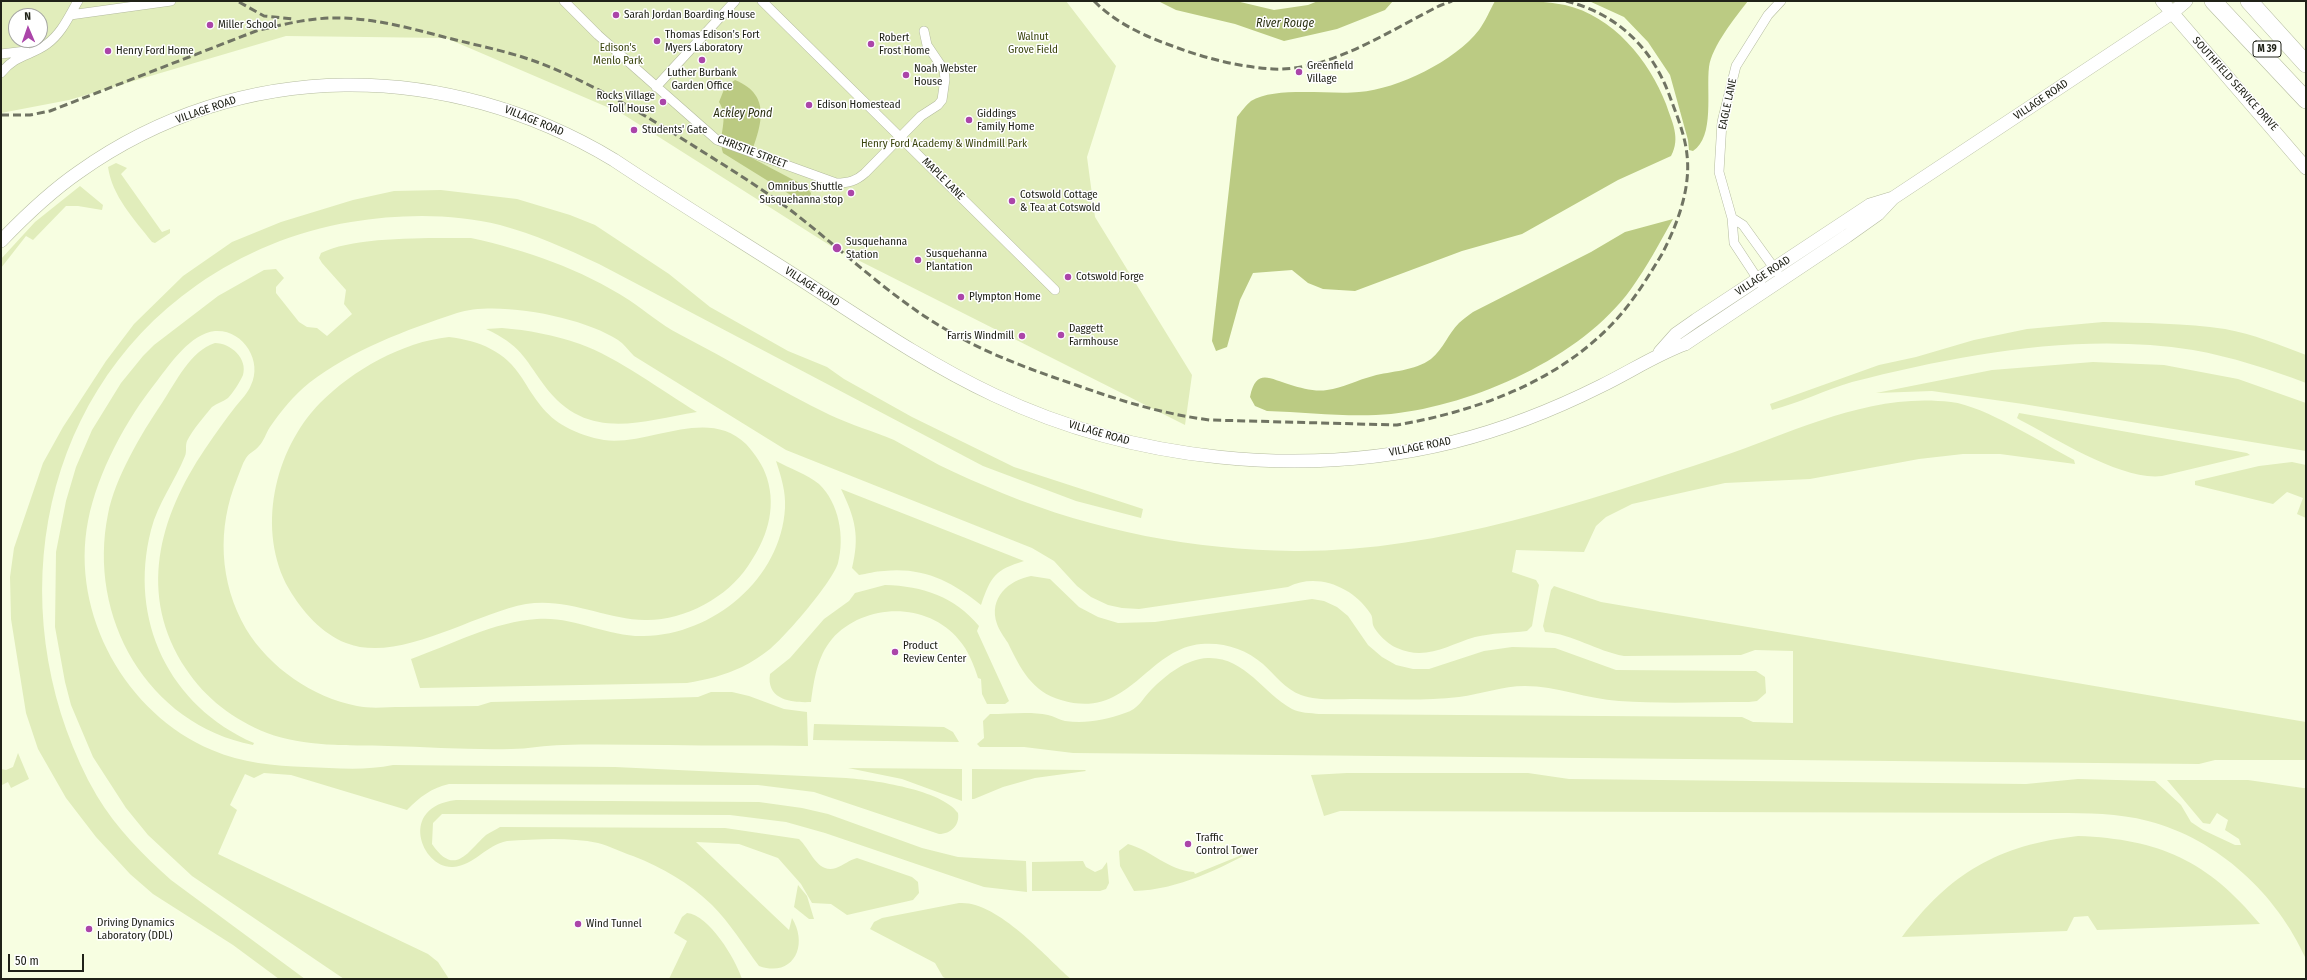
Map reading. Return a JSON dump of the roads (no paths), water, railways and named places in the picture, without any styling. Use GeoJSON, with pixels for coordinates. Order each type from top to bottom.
{"type":"FeatureCollection","features":[{"type":"Feature","properties":{"kind":"highway"},"geometry":{"type":"LineString","coordinates":[[2213,1],[2306,99]]}},
{"type":"Feature","properties":{"kind":"highway","name":"M 39"},"geometry":{"type":"LineString","coordinates":[[2228,1],[2306,99]]}},
{"type":"Feature","properties":{"kind":"highway","name":"M 39"},"geometry":{"type":"LineString","coordinates":[[2249,1],[2306,64]]}},
{"type":"Feature","properties":{"kind":"highway"},"geometry":{"type":"LineString","coordinates":[[2260,1],[2306,59]]}},
{"type":"Feature","properties":{"kind":"street"},"geometry":{"type":"LineString","coordinates":[[1,73],[14,60],[46,45],[58,34],[78,1]]}},
{"type":"Feature","properties":{"kind":"street"},"geometry":{"type":"LineString","coordinates":[[70,14],[171,1]]}},
{"type":"Feature","properties":{"kind":"street","name":"CHRISTIE STREET"},"geometry":{"type":"LineString","coordinates":[[564,1],[656,87],[717,140],[828,180],[847,183],[866,173],[921,116],[938,105],[944,90],[944,70],[926,45],[924,30]]}},
{"type":"Feature","properties":{"kind":"street"},"geometry":{"type":"LineString","coordinates":[[656,87],[735,1]]}},
{"type":"Feature","properties":{"kind":"street","name":"MAPLE LANE"},"geometry":{"type":"LineString","coordinates":[[762,1],[1055,290]]}},
{"type":"Feature","properties":{"kind":"street","name":"EAGLE LANE"},"geometry":{"type":"LineString","coordinates":[[1765,291],[1734,243],[1732,218],[1719,172],[1722,122],[1736,66],[1768,16],[1781,1]]}},
{"type":"Feature","properties":{"kind":"street","name":"SOUTHFIELD SERVICE DRIVE"},"geometry":{"type":"LineString","coordinates":[[2162,1],[2277,132],[2306,168]]}},
{"type":"Feature","properties":{"kind":"street","name":"VILLAGE ROAD"},"geometry":{"type":"LineString","coordinates":[[1,241],[50,194],[80,171],[130,141],[188,115],[238,99],[294,88],[344,85],[395,87],[468,98],[514,112],[558,129],[614,160],[941,368],[995,396],[1056,420],[1139,443],[1217,456],[1272,459],[1342,459],[1418,450],[1484,433],[1547,411],[1604,385],[1659,353],[1685,344],[1878,214],[1893,198],[2172,13],[2186,1]]}},
{"type":"Feature","properties":{"kind":"street"},"geometry":{"type":"LineString","coordinates":[[1,54],[33,50]]}},
{"type":"Feature","properties":{"kind":"street","name":"VILLAGE ROAD"},"geometry":{"type":"LineString","coordinates":[[1659,353],[1676,334],[1870,205],[1893,198]]}},
{"type":"Feature","properties":{"kind":"street"},"geometry":{"type":"LineString","coordinates":[[1732,218],[1743,225],[1782,280]]}},
{"type":"Feature","properties":{"kind":"water","name":"River Rouge"},"geometry":{"type":"Polygon","coordinates":[[[1158,1],[1236,1],[1274,10],[1308,5],[1318,1],[1393,1],[1385,10],[1337,29],[1284,41],[1235,24],[1176,10],[1158,1]]]}},
{"type":"Feature","properties":{"kind":"water","name":"Ackley Pond"},"geometry":{"type":"Polygon","coordinates":[[[735,80],[747,87],[755,95],[760,104],[760,124],[750,157],[805,186],[811,193],[810,199],[802,202],[723,153],[721,140],[724,121],[719,102],[725,87],[735,80]]]}},
{"type":"Feature","properties":{"kind":"railway"},"geometry":{"type":"LineString","coordinates":[[1094,1],[1123,24],[1166,44],[1201,56],[1225,62],[1273,69],[1294,68],[1315,64],[1337,57],[1359,48],[1439,6],[1452,1]]}},
{"type":"Feature","properties":{"kind":"railway"},"geometry":{"type":"LineString","coordinates":[[1,115],[30,115],[50,111],[256,31],[283,25],[302,21],[345,18],[402,26],[503,51],[537,62],[580,80],[641,113],[771,196],[811,226],[883,286],[920,313],[957,336],[1007,360],[1126,402],[1159,411],[1210,420],[1397,425],[1427,419],[1486,402],[1514,391],[1542,377],[1568,361],[1592,343],[1628,306],[1662,254],[1678,219],[1687,181],[1687,155],[1680,126],[1662,79],[1643,48],[1617,24],[1601,14],[1566,1]]}},
{"type":"Feature","properties":{"kind":"railway"},"geometry":{"type":"LineString","coordinates":[[239,2],[264,16],[293,19]]}},
{"type":"Feature","properties":{"kind":"place","name":"Sarah Jordan Boarding House"},"geometry":{"type":"Point","coordinates":[616,15]}},
{"type":"Feature","properties":{"kind":"place","name":"Miller School"},"geometry":{"type":"Point","coordinates":[210,25]}},
{"type":"Feature","properties":{"kind":"place","name":"Thomas Edison’s Fort Myers Laboratory"},"geometry":{"type":"Point","coordinates":[657,41]}},
{"type":"Feature","properties":{"kind":"place","name":"Robert Frost Home"},"geometry":{"type":"Point","coordinates":[871,44]}},
{"type":"Feature","properties":{"kind":"place","name":"Henry Ford Home"},"geometry":{"type":"Point","coordinates":[108,51]}},
{"type":"Feature","properties":{"kind":"place","name":"Luther Burbank Garden Office"},"geometry":{"type":"Point","coordinates":[702,60]}},
{"type":"Feature","properties":{"kind":"place","name":"Greenfield Village"},"geometry":{"type":"Point","coordinates":[1299,72]}},
{"type":"Feature","properties":{"kind":"place","name":"Noah Webster House"},"geometry":{"type":"Point","coordinates":[906,75]}},
{"type":"Feature","properties":{"kind":"place","name":"Rocks Village Toll House"},"geometry":{"type":"Point","coordinates":[663,102]}},
{"type":"Feature","properties":{"kind":"place","name":"Edison Homestead"},"geometry":{"type":"Point","coordinates":[809,105]}},
{"type":"Feature","properties":{"kind":"place","name":"Giddings Family Home"},"geometry":{"type":"Point","coordinates":[969,120]}},
{"type":"Feature","properties":{"kind":"place","name":"Students' Gate"},"geometry":{"type":"Point","coordinates":[634,130]}},
{"type":"Feature","properties":{"kind":"place","name":"Omnibus Shuttle Susquehanna stop"},"geometry":{"type":"Point","coordinates":[851,193]}},
{"type":"Feature","properties":{"kind":"place","name":"Cotswold Cottage & Tea at Cotswold"},"geometry":{"type":"Point","coordinates":[1012,201]}},
{"type":"Feature","properties":{"kind":"place","name":"Susquehanna Station"},"geometry":{"type":"Point","coordinates":[837,248]}},
{"type":"Feature","properties":{"kind":"place","name":"Susquehanna Plantation"},"geometry":{"type":"Point","coordinates":[918,260]}},
{"type":"Feature","properties":{"kind":"place","name":"Cotswold Forge"},"geometry":{"type":"Point","coordinates":[1068,277]}},
{"type":"Feature","properties":{"kind":"place","name":"Plympton Home"},"geometry":{"type":"Point","coordinates":[961,297]}},
{"type":"Feature","properties":{"kind":"place","name":"Daggett Farmhouse"},"geometry":{"type":"Point","coordinates":[1061,335]}},
{"type":"Feature","properties":{"kind":"place","name":"Farris Windmill"},"geometry":{"type":"Point","coordinates":[1022,336]}},
{"type":"Feature","properties":{"kind":"place","name":"Product Review Center"},"geometry":{"type":"Point","coordinates":[895,652]}},
{"type":"Feature","properties":{"kind":"place","name":"Traffic Control Tower"},"geometry":{"type":"Point","coordinates":[1188,844]}},
{"type":"Feature","properties":{"kind":"place","name":"Wind Tunnel"},"geometry":{"type":"Point","coordinates":[578,924]}},
{"type":"Feature","properties":{"kind":"place","name":"Driving Dynamics Laboratory (DDL)"},"geometry":{"type":"Point","coordinates":[89,929]}},
{"type":"Feature","properties":{"kind":"park label","name":"Walnut Grove Field"},"geometry":{"type":"Point","coordinates":[1033,43]}},
{"type":"Feature","properties":{"kind":"park label","name":"Edison's Menlo Park"},"geometry":{"type":"Point","coordinates":[618,54]}},
{"type":"Feature","properties":{"kind":"park label","name":"Henry Ford Academy & Windmill Park"},"geometry":{"type":"Point","coordinates":[944,144]}}]}
